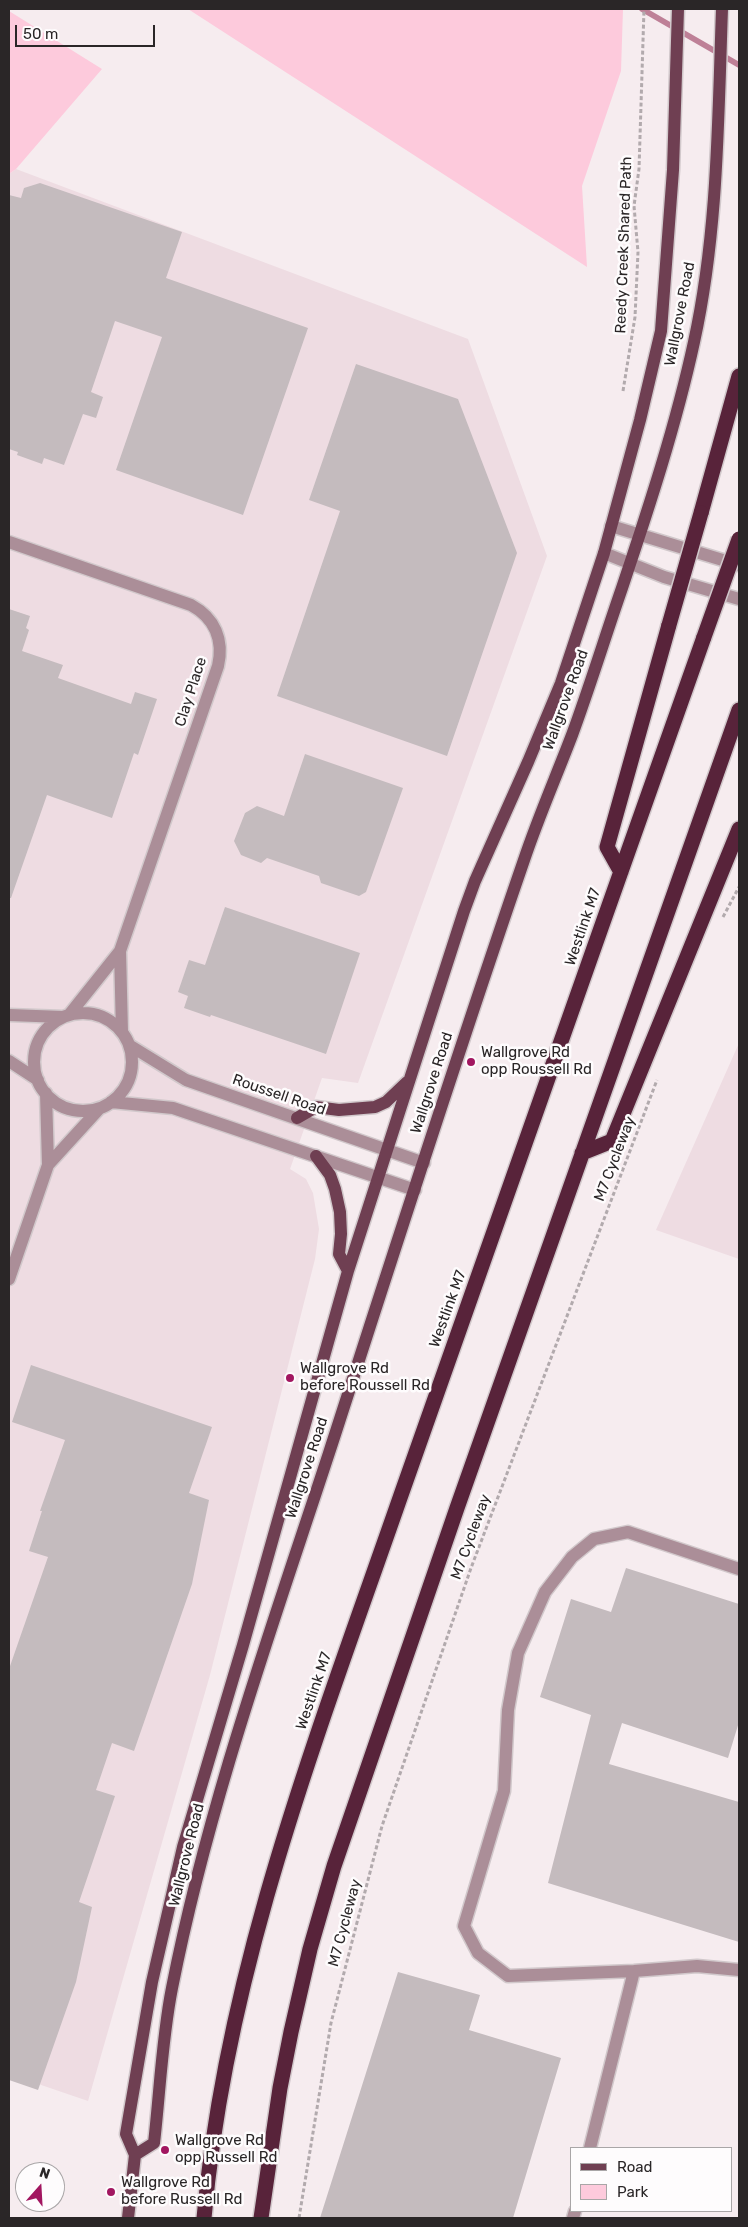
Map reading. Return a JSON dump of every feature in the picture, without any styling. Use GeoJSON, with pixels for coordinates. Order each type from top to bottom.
{"type":"FeatureCollection","features":[{"type":"Feature","properties":{"kind":"highway"},"geometry":{"type":"LineString","coordinates":[[621,872],[608,847],[739,376]]}},
{"type":"Feature","properties":{"kind":"highway","name":"Westlink M7"},"geometry":{"type":"LineString","coordinates":[[204,2218],[216,2125],[230,2044],[265,1901],[295,1803],[434,1401],[739,539]]}},
{"type":"Feature","properties":{"kind":"highway"},"geometry":{"type":"LineString","coordinates":[[261,2218],[280,2088],[291,2032],[310,1949],[334,1866],[739,710]]}},
{"type":"Feature","properties":{"kind":"highway"},"geometry":{"type":"LineString","coordinates":[[582,1154],[612,1141],[739,829]]}},
{"type":"Feature","properties":{"kind":"main road","name":"Wallgrove Road"},"geometry":{"type":"LineString","coordinates":[[128,2218],[135,2155],[126,2134],[152,1982],[172,1889],[348,1271],[475,880],[528,762],[561,682],[604,553],[640,420],[661,331],[673,170],[678,9]]}},
{"type":"Feature","properties":{"kind":"main road","name":"Wallgrove Road"},"geometry":{"type":"LineString","coordinates":[[135,2155],[154,2143],[171,1996],[210,1823],[495,941],[538,819],[586,696],[630,563],[654,488],[695,339],[709,250],[716,170],[722,9]]}},
{"type":"Feature","properties":{"kind":"main road"},"geometry":{"type":"LineString","coordinates":[[297,1118],[316,1107],[339,1110],[375,1108],[386,1102],[410,1079]]}},
{"type":"Feature","properties":{"kind":"main road"},"geometry":{"type":"LineString","coordinates":[[316,1156],[330,1174],[335,1189],[340,1212],[341,1234],[339,1254],[348,1271]]}},
{"type":"Feature","properties":{"kind":"street"},"geometry":{"type":"LineString","coordinates":[[610,526],[739,565]]}},
{"type":"Feature","properties":{"kind":"street","name":"Clay Place"},"geometry":{"type":"LineString","coordinates":[[9,542],[191,605],[207,616],[220,639],[218,666],[120,951],[122,1032]]}},
{"type":"Feature","properties":{"kind":"street"},"geometry":{"type":"LineString","coordinates":[[604,553],[664,577],[739,599]]}},
{"type":"Feature","properties":{"kind":"street","name":"Clay Place"},"geometry":{"type":"LineString","coordinates":[[66,1016],[120,951]]}},
{"type":"Feature","properties":{"kind":"street"},"geometry":{"type":"LineString","coordinates":[[9,1015],[66,1016],[84,1013],[98,1016],[111,1022],[122,1032],[129,1046],[132,1058],[132,1071],[121,1094],[112,1102],[99,1109],[48,1165]]}},
{"type":"Feature","properties":{"kind":"street"},"geometry":{"type":"LineString","coordinates":[[66,1016],[52,1024],[38,1044],[34,1056],[38,1080],[46,1093],[56,1103],[70,1109],[84,1111],[99,1109]]}},
{"type":"Feature","properties":{"kind":"street","name":"Roussell Road"},"geometry":{"type":"LineString","coordinates":[[129,1046],[186,1080],[424,1163]]}},
{"type":"Feature","properties":{"kind":"street"},"geometry":{"type":"LineString","coordinates":[[9,1061],[38,1080]]}},
{"type":"Feature","properties":{"kind":"street"},"geometry":{"type":"LineString","coordinates":[[9,1279],[48,1165],[46,1093]]}},
{"type":"Feature","properties":{"kind":"street"},"geometry":{"type":"LineString","coordinates":[[112,1102],[173,1108],[415,1190]]}},
{"type":"Feature","properties":{"kind":"street"},"geometry":{"type":"LineString","coordinates":[[739,1569],[628,1532],[594,1539],[572,1557],[545,1592],[518,1653],[508,1710],[504,1791],[464,1926],[478,1953],[508,1976],[634,1971],[697,1966],[739,1970]]}},
{"type":"Feature","properties":{"kind":"street"},"geometry":{"type":"LineString","coordinates":[[590,2147],[634,1971]]}},
{"type":"Feature","properties":{"kind":"path","name":"Reedy Creek Shared Path"},"geometry":{"type":"LineString","coordinates":[[623,391],[636,317],[638,252],[634,206],[639,169],[644,9]]}},
{"type":"Feature","properties":{"kind":"path"},"geometry":{"type":"LineString","coordinates":[[720,922],[739,888]]}},
{"type":"Feature","properties":{"kind":"path","name":"M7 Cycleway"},"geometry":{"type":"LineString","coordinates":[[299,2218],[331,2023],[382,1826],[471,1568],[658,1078]]}},
{"type":"Feature","properties":{"kind":"shaded area"},"geometry":{"type":"Polygon","coordinates":[[[16,169],[468,339],[547,556],[358,1083],[322,1078],[290,1169],[306,1179],[313,1193],[319,1229],[315,1259],[210,1675],[88,2101],[9,2074],[9,174],[16,169]]]}},
{"type":"Feature","properties":{"kind":"shaded area"},"geometry":{"type":"Polygon","coordinates":[[[739,1043],[739,1259],[656,1230],[739,1043]]]}},
{"type":"Feature","properties":{"kind":"green space"},"geometry":{"type":"Polygon","coordinates":[[[188,9],[623,9],[621,71],[582,186],[587,267],[188,9]]]}},
{"type":"Feature","properties":{"kind":"green space"},"geometry":{"type":"Polygon","coordinates":[[[9,11],[102,69],[16,169],[9,174],[9,11]]]}},
{"type":"Feature","properties":{"kind":"building"},"geometry":{"type":"Polygon","coordinates":[[[40,183],[182,232],[166,278],[308,328],[243,515],[116,470],[162,337],[115,321],[91,392],[103,397],[96,418],[83,414],[64,465],[44,458],[42,464],[17,455],[18,452],[9,449],[9,195],[21,198],[24,188],[40,183]]]}},
{"type":"Feature","properties":{"kind":"building"},"geometry":{"type":"Polygon","coordinates":[[[356,364],[458,399],[517,553],[447,756],[277,696],[340,511],[309,500],[356,364]]]}},
{"type":"Feature","properties":{"kind":"building"},"geometry":{"type":"Polygon","coordinates":[[[9,609],[30,616],[26,628],[29,630],[22,651],[63,665],[58,678],[131,704],[135,692],[157,699],[138,755],[134,753],[112,818],[47,795],[11,898],[9,898],[9,609]]]}},
{"type":"Feature","properties":{"kind":"building"},"geometry":{"type":"Polygon","coordinates":[[[305,754],[403,788],[366,892],[359,896],[321,883],[319,876],[267,858],[261,863],[241,855],[234,841],[245,813],[257,806],[284,816],[305,754]]]}},
{"type":"Feature","properties":{"kind":"building"},"geometry":{"type":"Polygon","coordinates":[[[225,907],[360,953],[326,1054],[211,1015],[210,1017],[184,1008],[188,996],[178,992],[189,960],[205,965],[225,907]]]}},
{"type":"Feature","properties":{"kind":"building"},"geometry":{"type":"Polygon","coordinates":[[[31,1365],[212,1427],[189,1493],[209,1500],[192,1584],[134,1751],[112,1743],[96,1790],[115,1796],[79,1902],[92,1907],[76,1982],[38,2090],[9,2080],[9,1669],[48,1557],[29,1551],[42,1511],[40,1511],[65,1440],[12,1422],[31,1365]]]}},
{"type":"Feature","properties":{"kind":"building"},"geometry":{"type":"Polygon","coordinates":[[[626,1568],[739,1604],[739,1722],[728,1758],[622,1723],[609,1764],[739,1802],[739,1942],[548,1883],[591,1715],[540,1697],[571,1599],[611,1612],[626,1568]]]}},
{"type":"Feature","properties":{"kind":"building"},"geometry":{"type":"Polygon","coordinates":[[[398,1972],[480,1995],[469,2030],[561,2058],[513,2218],[320,2218],[398,1972]]]}},
{"type":"Feature","properties":{"kind":"waterway"},"geometry":{"type":"LineString","coordinates":[[642,9],[739,65]]}},
{"type":"Feature","properties":{"kind":"place","name":"Wallgrove Rd opp Roussell Rd"},"geometry":{"type":"Point","coordinates":[471,1062]}},
{"type":"Feature","properties":{"kind":"place","name":"Wallgrove Rd before Roussell Rd"},"geometry":{"type":"Point","coordinates":[290,1378]}},
{"type":"Feature","properties":{"kind":"place","name":"Wallgrove Rd opp Russell Rd"},"geometry":{"type":"Point","coordinates":[165,2150]}},
{"type":"Feature","properties":{"kind":"place","name":"Wallgrove Rd before Russell Rd"},"geometry":{"type":"Point","coordinates":[111,2192]}}]}
